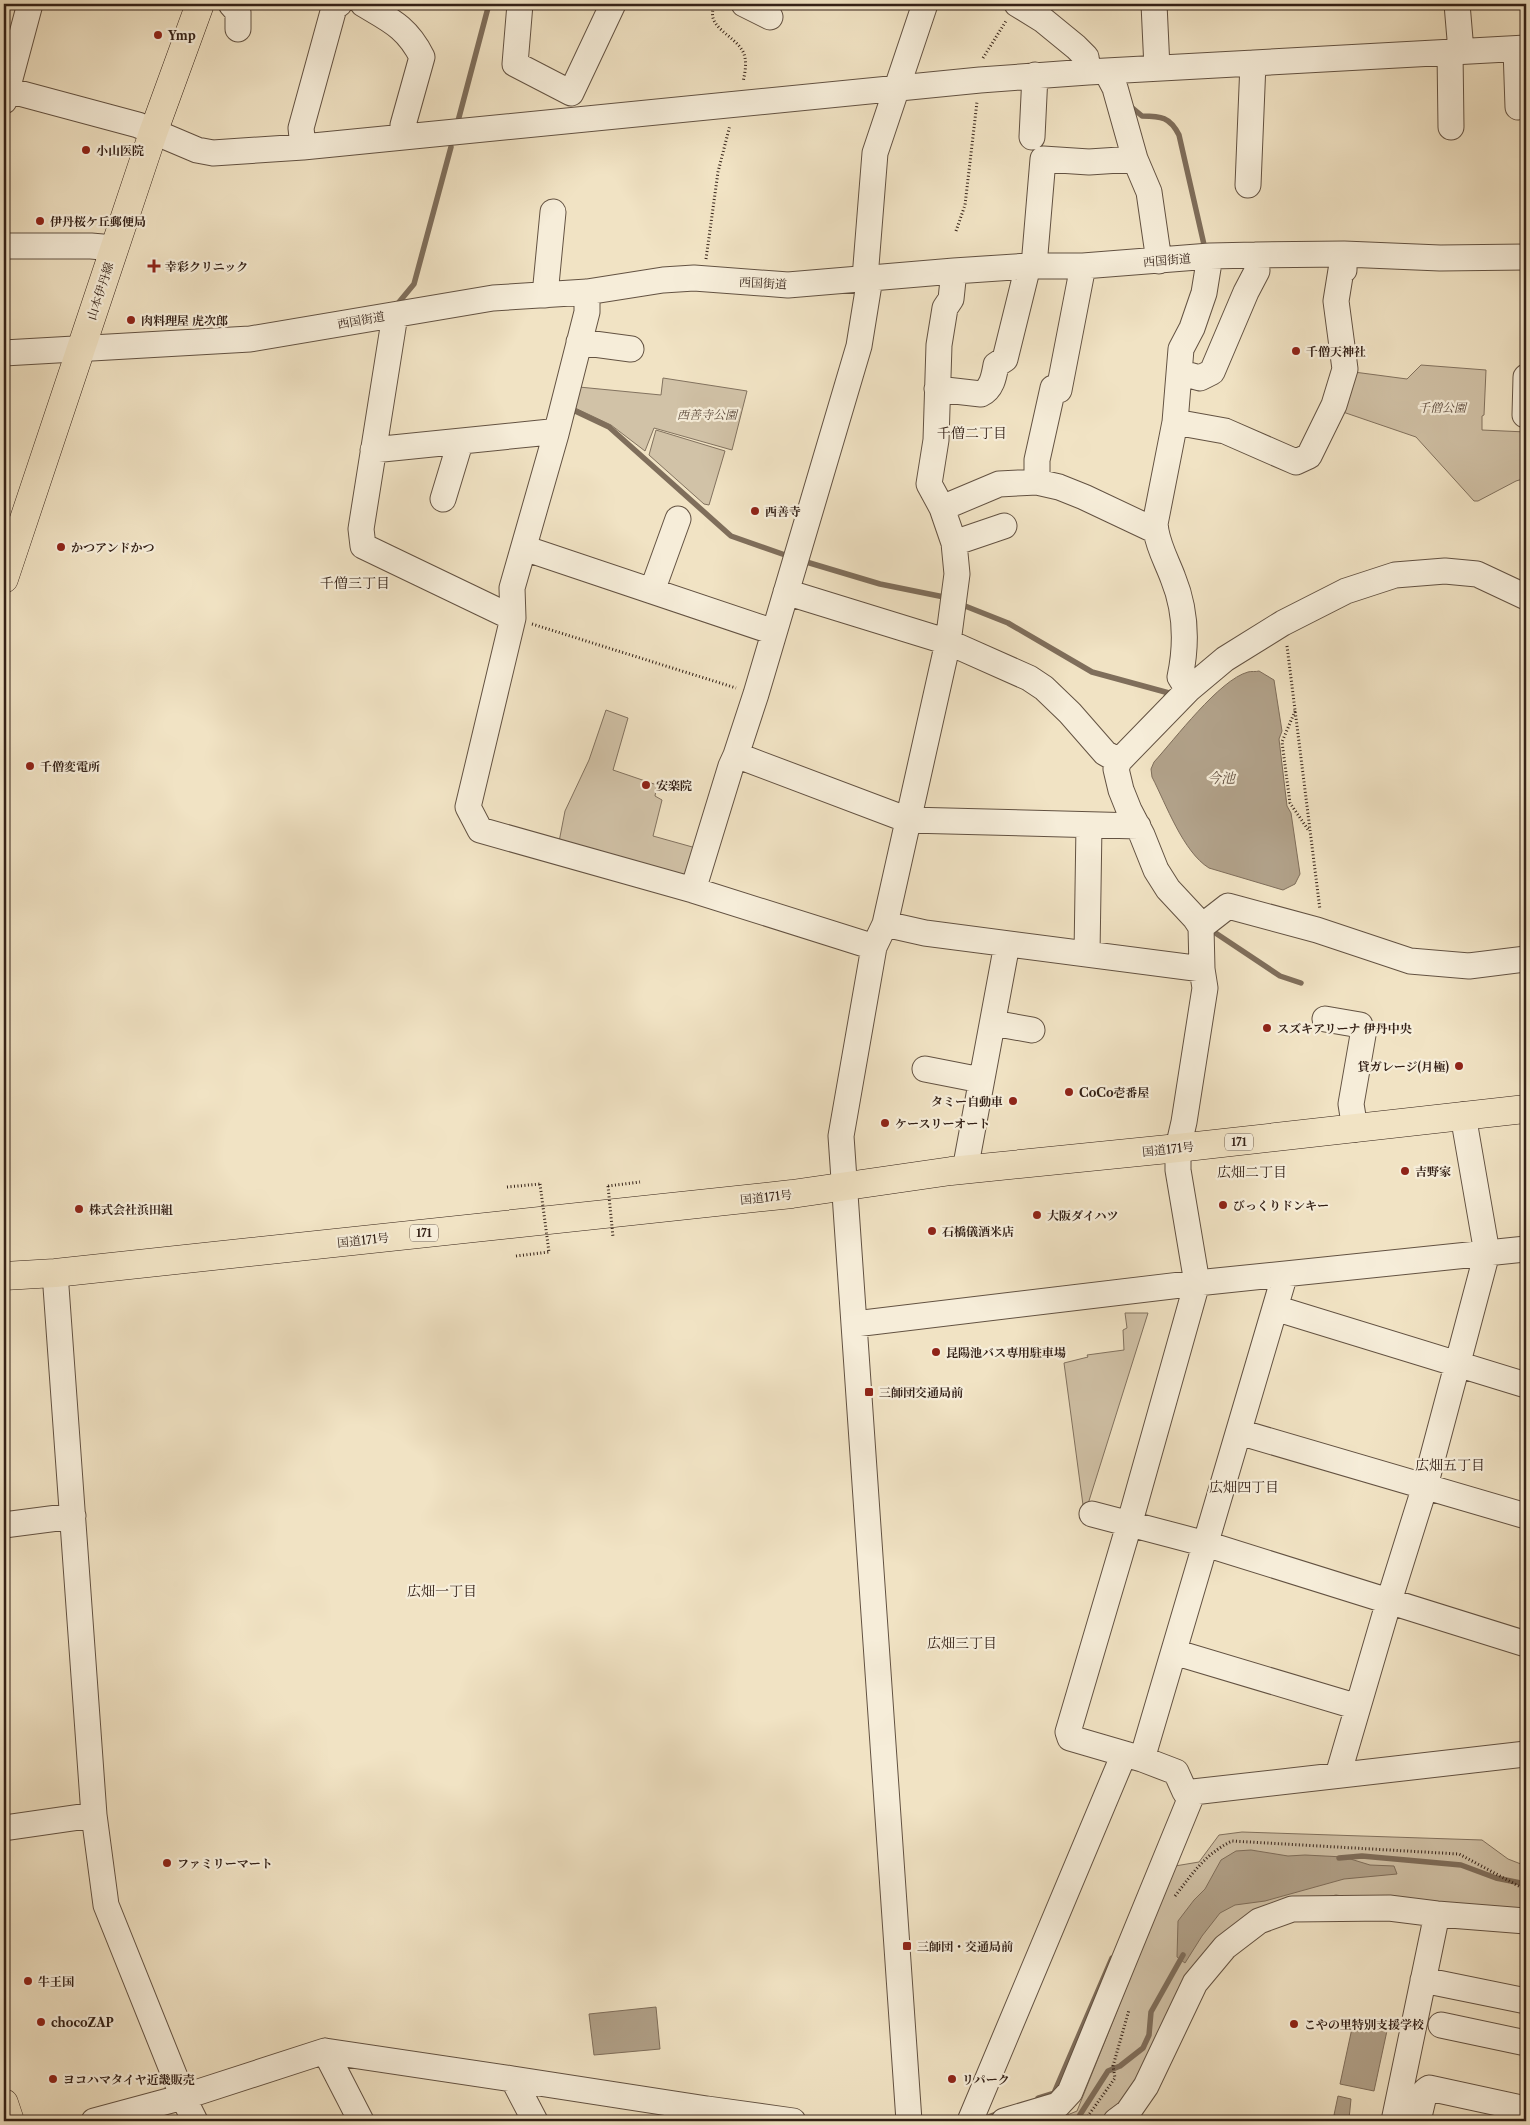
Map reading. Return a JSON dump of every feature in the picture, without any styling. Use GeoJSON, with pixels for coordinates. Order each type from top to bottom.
{"type":"FeatureCollection","features":[{"type":"Feature","properties":{"kind":"main road","name":"山本伊丹線"},"geometry":{"type":"LineString","coordinates":[[4,579],[153,133],[200,4]]}},
{"type":"Feature","properties":{"kind":"main road","name":"国道171号"},"geometry":{"type":"LineString","coordinates":[[4,1276],[55,1273],[844,1187],[965,1170],[1526,1109]]}},
{"type":"Feature","properties":{"kind":"main road"},"geometry":{"type":"LineString","coordinates":[[4,2103],[10,2121]]}},
{"type":"Feature","properties":{"kind":"street"},"geometry":{"type":"LineString","coordinates":[[30,4],[5,93],[138,126],[197,150],[213,153],[303,147],[1035,75],[1521,48],[1518,107]]}},
{"type":"Feature","properties":{"kind":"street"},"geometry":{"type":"LineString","coordinates":[[231,4],[238,12],[238,29]]}},
{"type":"Feature","properties":{"kind":"street"},"geometry":{"type":"LineString","coordinates":[[303,147],[301,128],[334,8],[339,4]]}},
{"type":"Feature","properties":{"kind":"street"},"geometry":{"type":"LineString","coordinates":[[363,4],[399,26],[414,40],[422,57],[403,125],[404,137]]}},
{"type":"Feature","properties":{"kind":"street"},"geometry":{"type":"LineString","coordinates":[[520,4],[515,64],[571,93],[613,4]]}},
{"type":"Feature","properties":{"kind":"street"},"geometry":{"type":"LineString","coordinates":[[744,4],[770,17]]}},
{"type":"Feature","properties":{"kind":"street"},"geometry":{"type":"LineString","coordinates":[[693,890],[731,766],[756,694],[859,346],[868,278],[875,153],[925,4]]}},
{"type":"Feature","properties":{"kind":"street"},"geometry":{"type":"LineString","coordinates":[[1154,4],[1158,68]]}},
{"type":"Feature","properties":{"kind":"street"},"geometry":{"type":"LineString","coordinates":[[1451,127],[1457,4]]}},
{"type":"Feature","properties":{"kind":"street"},"geometry":{"type":"LineString","coordinates":[[1012,11],[1044,20],[1086,57],[1097,71],[1115,88],[1135,159],[1149,192],[1159,261]]}},
{"type":"Feature","properties":{"kind":"street"},"geometry":{"type":"LineString","coordinates":[[1248,185],[1253,63]]}},
{"type":"Feature","properties":{"kind":"street"},"geometry":{"type":"LineString","coordinates":[[1032,137],[1035,75]]}},
{"type":"Feature","properties":{"kind":"street"},"geometry":{"type":"LineString","coordinates":[[937,389],[981,394],[992,384],[996,365],[1005,359],[1031,266],[1043,159],[1089,162],[1135,159]]}},
{"type":"Feature","properties":{"kind":"street"},"geometry":{"type":"LineString","coordinates":[[545,295],[554,212]]}},
{"type":"Feature","properties":{"kind":"street"},"geometry":{"type":"LineString","coordinates":[[4,246],[91,246],[114,248]]}},
{"type":"Feature","properties":{"kind":"street"},"geometry":{"type":"LineString","coordinates":[[1176,422],[1225,431],[1296,462],[1309,456],[1334,405],[1345,369],[1336,301],[1341,270],[1344,270],[1344,254]]}},
{"type":"Feature","properties":{"kind":"street","name":"西国街道"},"geometry":{"type":"LineString","coordinates":[[4,353],[250,339],[493,298],[587,292],[663,280],[703,279],[788,285],[954,271],[1031,266],[1083,266],[1210,256],[1344,254],[1440,258],[1526,257]]}},
{"type":"Feature","properties":{"kind":"street"},"geometry":{"type":"LineString","coordinates":[[1178,375],[1200,378],[1212,372],[1246,292],[1257,271],[1256,255]]}},
{"type":"Feature","properties":{"kind":"street"},"geometry":{"type":"LineString","coordinates":[[1188,690],[1180,677],[1184,647],[1183,612],[1174,578],[1159,546],[1155,524],[1176,422],[1181,349],[1192,328],[1204,293],[1210,256]]}},
{"type":"Feature","properties":{"kind":"street"},"geometry":{"type":"LineString","coordinates":[[1037,482],[1037,460],[1058,402],[1053,388],[1059,390],[1083,266]]}},
{"type":"Feature","properties":{"kind":"street"},"geometry":{"type":"LineString","coordinates":[[909,2121],[841,1136],[874,948],[885,924],[948,642],[957,574],[954,543],[942,508],[930,484],[936,440],[939,345],[945,308],[951,299],[954,271]]}},
{"type":"Feature","properties":{"kind":"street"},"geometry":{"type":"LineString","coordinates":[[587,292],[587,312],[556,434],[512,588],[513,618],[468,807],[480,830],[693,890],[874,948]]}},
{"type":"Feature","properties":{"kind":"street"},"geometry":{"type":"LineString","coordinates":[[395,314],[361,529],[363,546],[513,618]]}},
{"type":"Feature","properties":{"kind":"street"},"geometry":{"type":"LineString","coordinates":[[579,342],[631,349]]}},
{"type":"Feature","properties":{"kind":"street"},"geometry":{"type":"LineString","coordinates":[[1525,415],[1526,377]]}},
{"type":"Feature","properties":{"kind":"street"},"geometry":{"type":"LineString","coordinates":[[373,450],[460,443],[550,432],[556,434]]}},
{"type":"Feature","properties":{"kind":"street"},"geometry":{"type":"LineString","coordinates":[[443,499],[460,443]]}},
{"type":"Feature","properties":{"kind":"street"},"geometry":{"type":"LineString","coordinates":[[942,508],[999,484],[1037,482],[1059,487],[1084,497],[1156,531]]}},
{"type":"Feature","properties":{"kind":"street"},"geometry":{"type":"LineString","coordinates":[[652,591],[678,518]]}},
{"type":"Feature","properties":{"kind":"street"},"geometry":{"type":"LineString","coordinates":[[954,543],[1004,526]]}},
{"type":"Feature","properties":{"kind":"street"},"geometry":{"type":"LineString","coordinates":[[524,548],[774,632]]}},
{"type":"Feature","properties":{"kind":"street"},"geometry":{"type":"LineString","coordinates":[[1526,597],[1477,574],[1445,571],[1410,573],[1380,579],[1346,590],[1283,623],[1225,659],[1188,690],[1119,761],[1116,769],[1121,790],[1156,870],[1168,889],[1201,927],[1202,970],[1206,988],[1178,1148],[1178,1170],[1197,1283],[1068,1732],[1070,1738],[1133,1756],[1176,1772],[1185,1792],[1526,1754]]}},
{"type":"Feature","properties":{"kind":"street"},"geometry":{"type":"LineString","coordinates":[[786,592],[948,642],[1029,678],[1044,688],[1070,713],[1104,752],[1119,761]]}},
{"type":"Feature","properties":{"kind":"street"},"geometry":{"type":"LineString","coordinates":[[736,755],[908,820],[1138,826]]}},
{"type":"Feature","properties":{"kind":"street"},"geometry":{"type":"LineString","coordinates":[[1087,954],[1089,825]]}},
{"type":"Feature","properties":{"kind":"street"},"geometry":{"type":"LineString","coordinates":[[1201,927],[1228,906],[1317,930],[1410,961],[1469,966],[1526,959]]}},
{"type":"Feature","properties":{"kind":"street"},"geometry":{"type":"LineString","coordinates":[[885,924],[925,933],[1202,970]]}},
{"type":"Feature","properties":{"kind":"street"},"geometry":{"type":"LineString","coordinates":[[965,1170],[1007,944]]}},
{"type":"Feature","properties":{"kind":"street"},"geometry":{"type":"LineString","coordinates":[[1325,1019],[1360,1026],[1363,1035],[1351,1104],[1355,1129]]}},
{"type":"Feature","properties":{"kind":"street"},"geometry":{"type":"LineString","coordinates":[[993,1022],[1032,1030]]}},
{"type":"Feature","properties":{"kind":"street"},"geometry":{"type":"LineString","coordinates":[[926,1069],[981,1080]]}},
{"type":"Feature","properties":{"kind":"street"},"geometry":{"type":"LineString","coordinates":[[1338,1774],[1388,1601],[1425,1486],[1458,1364],[1492,1252],[1463,1115]]}},
{"type":"Feature","properties":{"kind":"street"},"geometry":{"type":"LineString","coordinates":[[855,1324],[1197,1283],[1526,1249]]}},
{"type":"Feature","properties":{"kind":"street"},"geometry":{"type":"LineString","coordinates":[[1492,1252],[1526,1260]]}},
{"type":"Feature","properties":{"kind":"street"},"geometry":{"type":"LineString","coordinates":[[55,1273],[94,1815],[106,1905],[183,2097],[195,2121]]}},
{"type":"Feature","properties":{"kind":"street"},"geometry":{"type":"LineString","coordinates":[[970,2121],[1133,1756],[1174,1652],[1285,1274]]}},
{"type":"Feature","properties":{"kind":"street"},"geometry":{"type":"LineString","coordinates":[[1275,1308],[1526,1385]]}},
{"type":"Feature","properties":{"kind":"street"},"geometry":{"type":"LineString","coordinates":[[1239,1432],[1526,1516]]}},
{"type":"Feature","properties":{"kind":"street"},"geometry":{"type":"LineString","coordinates":[[1092,1514],[1206,1544],[1526,1644]]}},
{"type":"Feature","properties":{"kind":"street"},"geometry":{"type":"LineString","coordinates":[[4,1525],[73,1516]]}},
{"type":"Feature","properties":{"kind":"street"},"geometry":{"type":"LineString","coordinates":[[1174,1652],[1358,1707]]}},
{"type":"Feature","properties":{"kind":"street"},"geometry":{"type":"LineString","coordinates":[[1004,2121],[1058,2105],[1070,2092],[1193,1792]]}},
{"type":"Feature","properties":{"kind":"street"},"geometry":{"type":"LineString","coordinates":[[4,1828],[94,1815]]}},
{"type":"Feature","properties":{"kind":"street"},"geometry":{"type":"LineString","coordinates":[[1116,2121],[1128,2112],[1146,2086],[1195,1983],[1225,1947],[1259,1921],[1292,1909],[1389,1908],[1526,1921]]}},
{"type":"Feature","properties":{"kind":"street"},"geometry":{"type":"LineString","coordinates":[[1394,2121],[1437,1914]]}},
{"type":"Feature","properties":{"kind":"street"},"geometry":{"type":"LineString","coordinates":[[1423,1980],[1526,2001]]}},
{"type":"Feature","properties":{"kind":"street"},"geometry":{"type":"LineString","coordinates":[[1441,2025],[1526,2043]]}},
{"type":"Feature","properties":{"kind":"street"},"geometry":{"type":"LineString","coordinates":[[325,2051],[361,2121]]}},
{"type":"Feature","properties":{"kind":"street"},"geometry":{"type":"LineString","coordinates":[[94,2121],[183,2097],[325,2051],[513,2079],[710,2115],[793,2121]]}},
{"type":"Feature","properties":{"kind":"street"},"geometry":{"type":"LineString","coordinates":[[513,2079],[535,2121]]}},
{"type":"Feature","properties":{"kind":"street"},"geometry":{"type":"LineString","coordinates":[[1418,2121],[1425,2091],[1429,2088],[1526,2109]]}},
{"type":"Feature","properties":{"kind":"path"},"geometry":{"type":"LineString","coordinates":[[703,279],[718,172],[732,115],[732,105],[740,92],[746,68],[744,54],[739,45],[717,27],[713,20],[711,10],[715,4]]}},
{"type":"Feature","properties":{"kind":"path"},"geometry":{"type":"LineString","coordinates":[[956,231],[965,205],[982,60],[1012,11]]}},
{"type":"Feature","properties":{"kind":"path"},"geometry":{"type":"LineString","coordinates":[[513,618],[756,694]]}},
{"type":"Feature","properties":{"kind":"path"},"geometry":{"type":"LineString","coordinates":[[1283,623],[1321,918],[1317,930]]}},
{"type":"Feature","properties":{"kind":"path"},"geometry":{"type":"LineString","coordinates":[[1295,711],[1282,742],[1290,803],[1310,832]]}},
{"type":"Feature","properties":{"kind":"path"},"geometry":{"type":"LineString","coordinates":[[613,1237],[608,1186],[640,1182]]}},
{"type":"Feature","properties":{"kind":"path"},"geometry":{"type":"LineString","coordinates":[[507,1187],[540,1184],[549,1252],[516,1256]]}},
{"type":"Feature","properties":{"kind":"green space","name":"千僧公園"},"geometry":{"type":"Polygon","coordinates":[[[1421,365],[1486,370],[1482,430],[1526,432],[1526,478],[1516,481],[1478,501],[1474,501],[1416,437],[1340,411],[1354,372],[1407,379],[1421,365]]]}},
{"type":"Feature","properties":{"kind":"green space","name":"西善寺公園"},"geometry":{"type":"Polygon","coordinates":[[[663,378],[747,391],[732,450],[654,428],[645,451],[611,425],[573,407],[579,387],[661,395],[663,378]]]}},
{"type":"Feature","properties":{"kind":"green space"},"geometry":{"type":"Polygon","coordinates":[[[656,430],[725,451],[709,505],[704,504],[649,455],[656,430]]]}},
{"type":"Feature","properties":{"kind":"green space"},"geometry":{"type":"Polygon","coordinates":[[[606,710],[628,718],[613,770],[657,785],[655,796],[662,800],[653,836],[696,848],[687,877],[558,847],[565,811],[589,760],[606,710]]]}},
{"type":"Feature","properties":{"kind":"green space"},"geometry":{"type":"Polygon","coordinates":[[[1125,1313],[1148,1313],[1088,1504],[1083,1505],[1064,1363],[1088,1357],[1087,1355],[1124,1350],[1123,1330],[1127,1328],[1125,1313]]]}},
{"type":"Feature","properties":{"kind":"green space"},"geometry":{"type":"Polygon","coordinates":[[[1242,1832],[1482,1840],[1508,1859],[1526,1866],[1526,1925],[1336,1895],[1272,1908],[1223,1943],[1112,2121],[1053,2121],[1077,2111],[1175,1866],[1199,1862],[1219,1835],[1242,1832]]]}},
{"type":"Feature","properties":{"kind":"water","name":"今池"},"geometry":{"type":"Polygon","coordinates":[[[1259,671],[1274,680],[1282,731],[1279,739],[1287,806],[1291,813],[1300,874],[1295,884],[1283,890],[1209,868],[1200,861],[1191,851],[1176,827],[1152,777],[1151,769],[1154,762],[1198,711],[1224,686],[1236,677],[1248,672],[1259,671]]]}},
{"type":"Feature","properties":{"kind":"water"},"geometry":{"type":"Polygon","coordinates":[[[1251,1850],[1288,1856],[1344,1857],[1370,1865],[1394,1866],[1397,1874],[1344,1879],[1265,1901],[1235,1905],[1220,1913],[1202,1936],[1185,1963],[1177,1957],[1178,1921],[1205,1889],[1221,1860],[1236,1851],[1251,1850]]]}},
{"type":"Feature","properties":{"kind":"water"},"geometry":{"type":"Polygon","coordinates":[[[656,2007],[660,2049],[594,2055],[589,2014],[656,2007]]]}},
{"type":"Feature","properties":{"kind":"water"},"geometry":{"type":"Polygon","coordinates":[[[1354,2019],[1388,2026],[1374,2091],[1340,2084],[1354,2019]]]}},
{"type":"Feature","properties":{"kind":"water"},"geometry":{"type":"Polygon","coordinates":[[[1338,2096],[1351,2099],[1349,2119],[1334,2115],[1338,2096]]]}},
{"type":"Feature","properties":{"kind":"waterway"},"geometry":{"type":"LineString","coordinates":[[458,121],[489,4]]}},
{"type":"Feature","properties":{"kind":"waterway"},"geometry":{"type":"LineString","coordinates":[[1130,106],[1142,116],[1160,117],[1168,121],[1176,129],[1179,135],[1205,249]]}},
{"type":"Feature","properties":{"kind":"waterway"},"geometry":{"type":"LineString","coordinates":[[395,307],[414,284],[451,147]]}},
{"type":"Feature","properties":{"kind":"waterway"},"geometry":{"type":"LineString","coordinates":[[573,410],[609,427],[731,536],[788,556]]}},
{"type":"Feature","properties":{"kind":"waterway"},"geometry":{"type":"LineString","coordinates":[[803,561],[880,584],[944,597]]}},
{"type":"Feature","properties":{"kind":"waterway"},"geometry":{"type":"LineString","coordinates":[[960,604],[1008,623],[1092,672],[1169,693],[1166,697]]}},
{"type":"Feature","properties":{"kind":"waterway"},"geometry":{"type":"LineString","coordinates":[[1211,930],[1280,976],[1301,983]]}},
{"type":"Feature","properties":{"kind":"waterway"},"geometry":{"type":"LineString","coordinates":[[1339,1858],[1362,1856],[1461,1865],[1496,1878],[1526,1884]]}},
{"type":"Feature","properties":{"kind":"waterway"},"geometry":{"type":"LineString","coordinates":[[1076,2121],[1108,2071],[1120,2066],[1143,2048],[1149,2035],[1151,2012],[1183,1955]]}},
{"type":"Feature","properties":{"kind":"waterway"},"geometry":{"type":"LineString","coordinates":[[1038,2098],[1054,2093],[1112,1958]]}},
{"type":"Feature","properties":{"kind":"waterway"},"geometry":{"type":"LineString","coordinates":[[980,2120],[999,2113]]}},
{"type":"Feature","properties":{"kind":"place","name":"Ymp"},"geometry":{"type":"Point","coordinates":[158,35]}},
{"type":"Feature","properties":{"kind":"place","name":"小山医院"},"geometry":{"type":"Point","coordinates":[86,150]}},
{"type":"Feature","properties":{"kind":"place","name":"伊丹桜ケ丘郵便局"},"geometry":{"type":"Point","coordinates":[40,221]}},
{"type":"Feature","properties":{"kind":"place","name":"幸彩クリニック"},"geometry":{"type":"Point","coordinates":[154,266]}},
{"type":"Feature","properties":{"kind":"place","name":"肉料理屋 虎次郎"},"geometry":{"type":"Point","coordinates":[131,320]}},
{"type":"Feature","properties":{"kind":"place","name":"千僧天神社"},"geometry":{"type":"Point","coordinates":[1296,351]}},
{"type":"Feature","properties":{"kind":"place","name":"西善寺"},"geometry":{"type":"Point","coordinates":[755,511]}},
{"type":"Feature","properties":{"kind":"place","name":"かつアンドかつ"},"geometry":{"type":"Point","coordinates":[61,547]}},
{"type":"Feature","properties":{"kind":"place","name":"千僧変電所"},"geometry":{"type":"Point","coordinates":[30,766]}},
{"type":"Feature","properties":{"kind":"place","name":"安楽院"},"geometry":{"type":"Point","coordinates":[646,785]}},
{"type":"Feature","properties":{"kind":"place","name":"スズキアリーナ 伊丹中央"},"geometry":{"type":"Point","coordinates":[1267,1028]}},
{"type":"Feature","properties":{"kind":"place","name":"貸ガレージ(月極)"},"geometry":{"type":"Point","coordinates":[1459,1066]}},
{"type":"Feature","properties":{"kind":"place","name":"CoCo壱番屋"},"geometry":{"type":"Point","coordinates":[1069,1092]}},
{"type":"Feature","properties":{"kind":"place","name":"タミー自動車"},"geometry":{"type":"Point","coordinates":[1013,1101]}},
{"type":"Feature","properties":{"kind":"place","name":"ケースリーオート"},"geometry":{"type":"Point","coordinates":[885,1123]}},
{"type":"Feature","properties":{"kind":"place","name":"吉野家"},"geometry":{"type":"Point","coordinates":[1405,1171]}},
{"type":"Feature","properties":{"kind":"place","name":"びっくりドンキー"},"geometry":{"type":"Point","coordinates":[1223,1205]}},
{"type":"Feature","properties":{"kind":"place","name":"株式会社浜田組"},"geometry":{"type":"Point","coordinates":[79,1209]}},
{"type":"Feature","properties":{"kind":"place","name":"大阪ダイハツ"},"geometry":{"type":"Point","coordinates":[1037,1215]}},
{"type":"Feature","properties":{"kind":"place","name":"石橋儀酒米店"},"geometry":{"type":"Point","coordinates":[932,1231]}},
{"type":"Feature","properties":{"kind":"place","name":"昆陽池バス専用駐車場"},"geometry":{"type":"Point","coordinates":[936,1352]}},
{"type":"Feature","properties":{"kind":"place","name":"三師団交通局前"},"geometry":{"type":"Point","coordinates":[869,1392]}},
{"type":"Feature","properties":{"kind":"place","name":"ファミリーマート"},"geometry":{"type":"Point","coordinates":[167,1863]}},
{"type":"Feature","properties":{"kind":"place","name":"三師団・交通局前"},"geometry":{"type":"Point","coordinates":[907,1946]}},
{"type":"Feature","properties":{"kind":"place","name":"牛王国"},"geometry":{"type":"Point","coordinates":[28,1981]}},
{"type":"Feature","properties":{"kind":"place","name":"chocoZAP"},"geometry":{"type":"Point","coordinates":[41,2022]}},
{"type":"Feature","properties":{"kind":"place","name":"こやの里特別支援学校"},"geometry":{"type":"Point","coordinates":[1294,2024]}},
{"type":"Feature","properties":{"kind":"place","name":"ヨコハマタイヤ近畿販売"},"geometry":{"type":"Point","coordinates":[53,2079]}},
{"type":"Feature","properties":{"kind":"place","name":"リパーク"},"geometry":{"type":"Point","coordinates":[952,2079]}},
{"type":"Feature","properties":{"kind":"district","name":"千僧二丁目"},"geometry":{"type":"Point","coordinates":[972,433]}},
{"type":"Feature","properties":{"kind":"district","name":"千僧三丁目"},"geometry":{"type":"Point","coordinates":[355,583]}},
{"type":"Feature","properties":{"kind":"district","name":"広畑二丁目"},"geometry":{"type":"Point","coordinates":[1252,1172]}},
{"type":"Feature","properties":{"kind":"district","name":"広畑五丁目"},"geometry":{"type":"Point","coordinates":[1450,1465]}},
{"type":"Feature","properties":{"kind":"district","name":"広畑四丁目"},"geometry":{"type":"Point","coordinates":[1244,1487]}},
{"type":"Feature","properties":{"kind":"district","name":"広畑一丁目"},"geometry":{"type":"Point","coordinates":[442,1591]}},
{"type":"Feature","properties":{"kind":"district","name":"広畑三丁目"},"geometry":{"type":"Point","coordinates":[962,1643]}}]}
